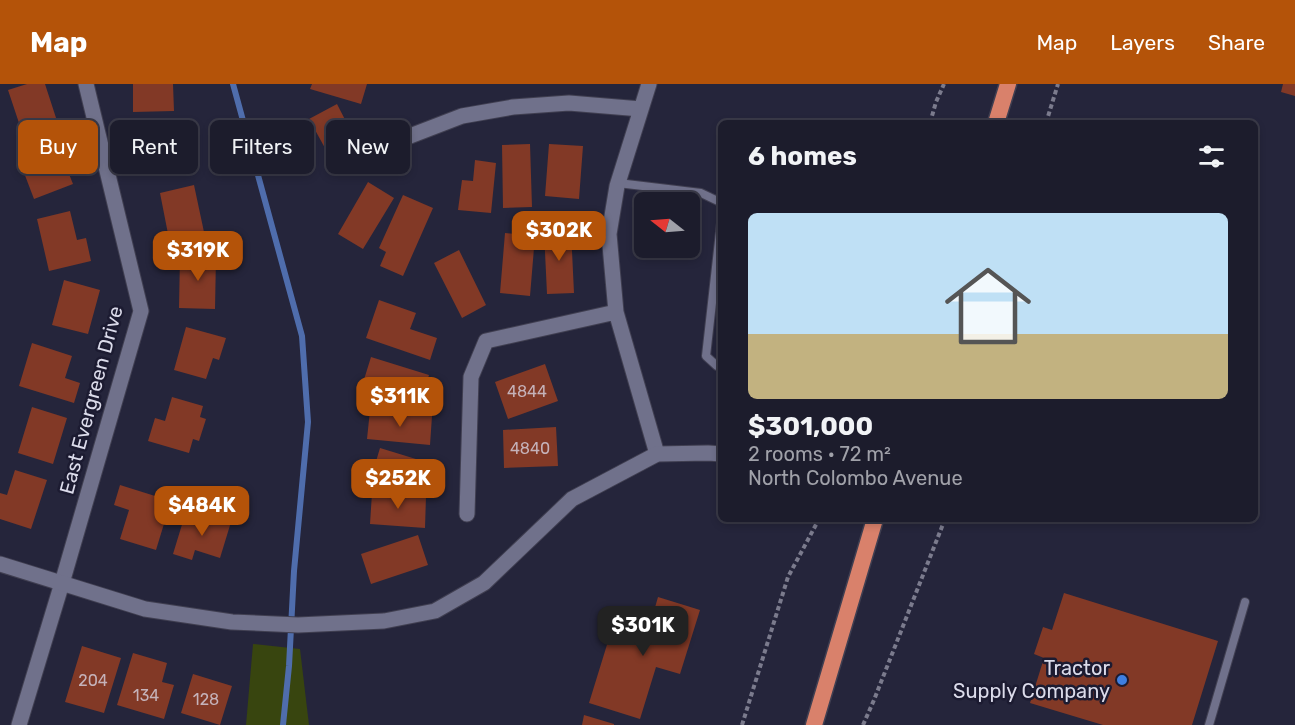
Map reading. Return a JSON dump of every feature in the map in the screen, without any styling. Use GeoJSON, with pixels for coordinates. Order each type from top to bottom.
{"type":"FeatureCollection","features":[{"type":"Feature","properties":{"kind":"highway"},"geometry":{"type":"LineString","coordinates":[[997,120],[1008,84]]}},
{"type":"Feature","properties":{"kind":"highway"},"geometry":{"type":"LineString","coordinates":[[814,725],[874,522]]}},
{"type":"Feature","properties":{"kind":"street","name":"East Evergreen Drive"},"geometry":{"type":"LineString","coordinates":[[19,725],[141,311],[86,84]]}},
{"type":"Feature","properties":{"kind":"street"},"geometry":{"type":"LineString","coordinates":[[649,84],[618,183],[609,234],[616,312],[657,453]]}},
{"type":"Feature","properties":{"kind":"street"},"geometry":{"type":"LineString","coordinates":[[410,136],[462,116],[513,107],[569,103],[641,108]]}},
{"type":"Feature","properties":{"kind":"street"},"geometry":{"type":"LineString","coordinates":[[467,514],[471,377],[486,341],[616,312]]}},
{"type":"Feature","properties":{"kind":"street"},"geometry":{"type":"LineString","coordinates":[[0,564],[145,609],[231,622],[298,625],[384,621],[435,611],[484,583],[572,499],[657,453],[718,454]]}},
{"type":"Feature","properties":{"kind":"lane"},"geometry":{"type":"LineString","coordinates":[[618,183],[701,193],[718,201]]}},
{"type":"Feature","properties":{"kind":"lane"},"geometry":{"type":"LineString","coordinates":[[718,249],[706,356],[718,366]]}},
{"type":"Feature","properties":{"kind":"lane"},"geometry":{"type":"LineString","coordinates":[[1209,725],[1245,602]]}},
{"type":"Feature","properties":{"kind":"path"},"geometry":{"type":"LineString","coordinates":[[931,120],[945,84]]}},
{"type":"Feature","properties":{"kind":"path"},"geometry":{"type":"LineString","coordinates":[[1047,120],[1058,84]]}},
{"type":"Feature","properties":{"kind":"path"},"geometry":{"type":"LineString","coordinates":[[742,725],[788,577],[817,522]]}},
{"type":"Feature","properties":{"kind":"path"},"geometry":{"type":"LineString","coordinates":[[862,725],[944,522]]}},
{"type":"Feature","properties":{"kind":"green space"},"geometry":{"type":"Polygon","coordinates":[[[253,644],[300,649],[309,725],[246,725],[253,644]]]}},
{"type":"Feature","properties":{"kind":"building"},"geometry":{"type":"Polygon","coordinates":[[[27,84],[45,84],[57,120],[18,120],[8,90],[27,84]]]}},
{"type":"Feature","properties":{"kind":"building"},"geometry":{"type":"Polygon","coordinates":[[[133,84],[173,84],[174,111],[133,112],[133,84]]]}},
{"type":"Feature","properties":{"kind":"building"},"geometry":{"type":"Polygon","coordinates":[[[312,84],[367,84],[361,104],[310,89],[312,84]]]}},
{"type":"Feature","properties":{"kind":"building"},"geometry":{"type":"Polygon","coordinates":[[[1283,84],[1295,84],[1295,96],[1281,92],[1283,84]]]}},
{"type":"Feature","properties":{"kind":"building"},"geometry":{"type":"Polygon","coordinates":[[[337,104],[345,120],[326,120],[326,150],[314,128],[314,120],[309,119],[337,104]]]}},
{"type":"Feature","properties":{"kind":"building"},"geometry":{"type":"Polygon","coordinates":[[[530,144],[532,207],[503,208],[502,145],[530,144]]]}},
{"type":"Feature","properties":{"kind":"building"},"geometry":{"type":"Polygon","coordinates":[[[549,144],[583,146],[579,199],[545,196],[549,144]]]}},
{"type":"Feature","properties":{"kind":"building"},"geometry":{"type":"Polygon","coordinates":[[[475,160],[496,163],[491,213],[458,210],[462,180],[473,181],[475,160]]]}},
{"type":"Feature","properties":{"kind":"building"},"geometry":{"type":"Polygon","coordinates":[[[24,174],[69,174],[73,184],[34,199],[24,174]]]}},
{"type":"Feature","properties":{"kind":"building"},"geometry":{"type":"Polygon","coordinates":[[[368,182],[394,198],[363,249],[338,234],[368,182]]]}},
{"type":"Feature","properties":{"kind":"building"},"geometry":{"type":"Polygon","coordinates":[[[194,185],[204,232],[169,239],[160,193],[194,185]]]}},
{"type":"Feature","properties":{"kind":"building"},"geometry":{"type":"Polygon","coordinates":[[[403,195],[433,208],[403,276],[380,266],[386,252],[379,248],[403,195]]]}},
{"type":"Feature","properties":{"kind":"building"},"geometry":{"type":"Polygon","coordinates":[[[70,211],[77,240],[86,238],[91,261],[49,271],[37,219],[70,211]]]}},
{"type":"Feature","properties":{"kind":"building"},"geometry":{"type":"Polygon","coordinates":[[[571,230],[574,293],[547,294],[544,231],[571,230]]]}},
{"type":"Feature","properties":{"kind":"building"},"geometry":{"type":"Polygon","coordinates":[[[505,233],[535,236],[530,296],[500,293],[505,233]]]}},
{"type":"Feature","properties":{"kind":"building"},"geometry":{"type":"Polygon","coordinates":[[[459,250],[486,305],[462,318],[434,263],[459,250]]]}},
{"type":"Feature","properties":{"kind":"building"},"geometry":{"type":"Polygon","coordinates":[[[180,256],[216,257],[215,309],[179,308],[180,256]]]}},
{"type":"Feature","properties":{"kind":"building"},"geometry":{"type":"Polygon","coordinates":[[[64,280],[100,290],[88,334],[52,325],[64,280]]]}},
{"type":"Feature","properties":{"kind":"building"},"geometry":{"type":"Polygon","coordinates":[[[379,300],[416,313],[410,329],[437,338],[430,360],[366,338],[379,300]]]}},
{"type":"Feature","properties":{"kind":"building"},"geometry":{"type":"Polygon","coordinates":[[[186,327],[226,338],[219,360],[213,358],[206,379],[174,370],[186,327]]]}},
{"type":"Feature","properties":{"kind":"building"},"geometry":{"type":"Polygon","coordinates":[[[32,343],[72,356],[65,378],[80,383],[74,403],[19,386],[32,343]]]}},
{"type":"Feature","properties":{"kind":"building"},"geometry":{"type":"Polygon","coordinates":[[[371,357],[429,375],[420,403],[362,386],[371,357]]]}},
{"type":"Feature","properties":{"kind":"building"},"geometry":{"type":"Polygon","coordinates":[[[545,364],[558,401],[508,419],[495,382],[545,364]]]}},
{"type":"Feature","properties":{"kind":"building"},"geometry":{"type":"Polygon","coordinates":[[[172,397],[203,406],[200,417],[206,419],[199,441],[193,439],[189,453],[148,441],[155,418],[165,421],[172,397]]]}},
{"type":"Feature","properties":{"kind":"building"},"geometry":{"type":"Polygon","coordinates":[[[32,407],[67,418],[53,464],[18,453],[32,407]]]}},
{"type":"Feature","properties":{"kind":"building"},"geometry":{"type":"Polygon","coordinates":[[[370,410],[432,416],[430,445],[367,439],[370,410]]]}},
{"type":"Feature","properties":{"kind":"building"},"geometry":{"type":"Polygon","coordinates":[[[556,427],[558,466],[504,468],[503,430],[556,427]]]}},
{"type":"Feature","properties":{"kind":"building"},"geometry":{"type":"Polygon","coordinates":[[[380,448],[429,463],[420,493],[371,478],[380,448]]]}},
{"type":"Feature","properties":{"kind":"building"},"geometry":{"type":"Polygon","coordinates":[[[15,470],[47,480],[31,529],[0,519],[0,493],[7,495],[15,470]]]}},
{"type":"Feature","properties":{"kind":"building"},"geometry":{"type":"Polygon","coordinates":[[[120,485],[171,501],[156,550],[120,539],[129,510],[114,505],[120,485]]]}},
{"type":"Feature","properties":{"kind":"building"},"geometry":{"type":"Polygon","coordinates":[[[372,493],[426,496],[425,528],[370,524],[372,493]]]}},
{"type":"Feature","properties":{"kind":"building"},"geometry":{"type":"Polygon","coordinates":[[[200,513],[231,522],[220,558],[195,550],[192,560],[173,554],[184,518],[197,522],[200,513]]]}},
{"type":"Feature","properties":{"kind":"building"},"geometry":{"type":"Polygon","coordinates":[[[418,535],[428,565],[371,584],[361,554],[418,535]]]}},
{"type":"Feature","properties":{"kind":"building","name":"Tractor Supply Company"},"geometry":{"type":"Polygon","coordinates":[[[1064,593],[1218,641],[1192,725],[1103,725],[1030,703],[1044,658],[1034,654],[1043,627],[1052,630],[1064,593]]]}},
{"type":"Feature","properties":{"kind":"building"},"geometry":{"type":"Polygon","coordinates":[[[658,597],[700,610],[680,674],[656,667],[640,719],[589,703],[614,622],[648,632],[658,597]]]}},
{"type":"Feature","properties":{"kind":"building"},"geometry":{"type":"Polygon","coordinates":[[[82,646],[121,658],[104,713],[65,702],[82,646]]]}},
{"type":"Feature","properties":{"kind":"building"},"geometry":{"type":"Polygon","coordinates":[[[133,653],[167,663],[162,682],[174,685],[164,719],[117,705],[133,653]]]}},
{"type":"Feature","properties":{"kind":"building"},"geometry":{"type":"Polygon","coordinates":[[[193,674],[232,686],[220,725],[181,713],[193,674]]]}},
{"type":"Feature","properties":{"kind":"building"},"geometry":{"type":"Polygon","coordinates":[[[584,715],[614,724],[614,725],[582,725],[584,715]]]}},
{"type":"Feature","properties":{"kind":"waterway"},"geometry":{"type":"LineString","coordinates":[[233,84],[302,336],[308,422],[283,725]]}},
{"type":"Feature","properties":{"kind":"place","name":"Tractor Supply Company"},"geometry":{"type":"Point","coordinates":[1122,680]}}]}
